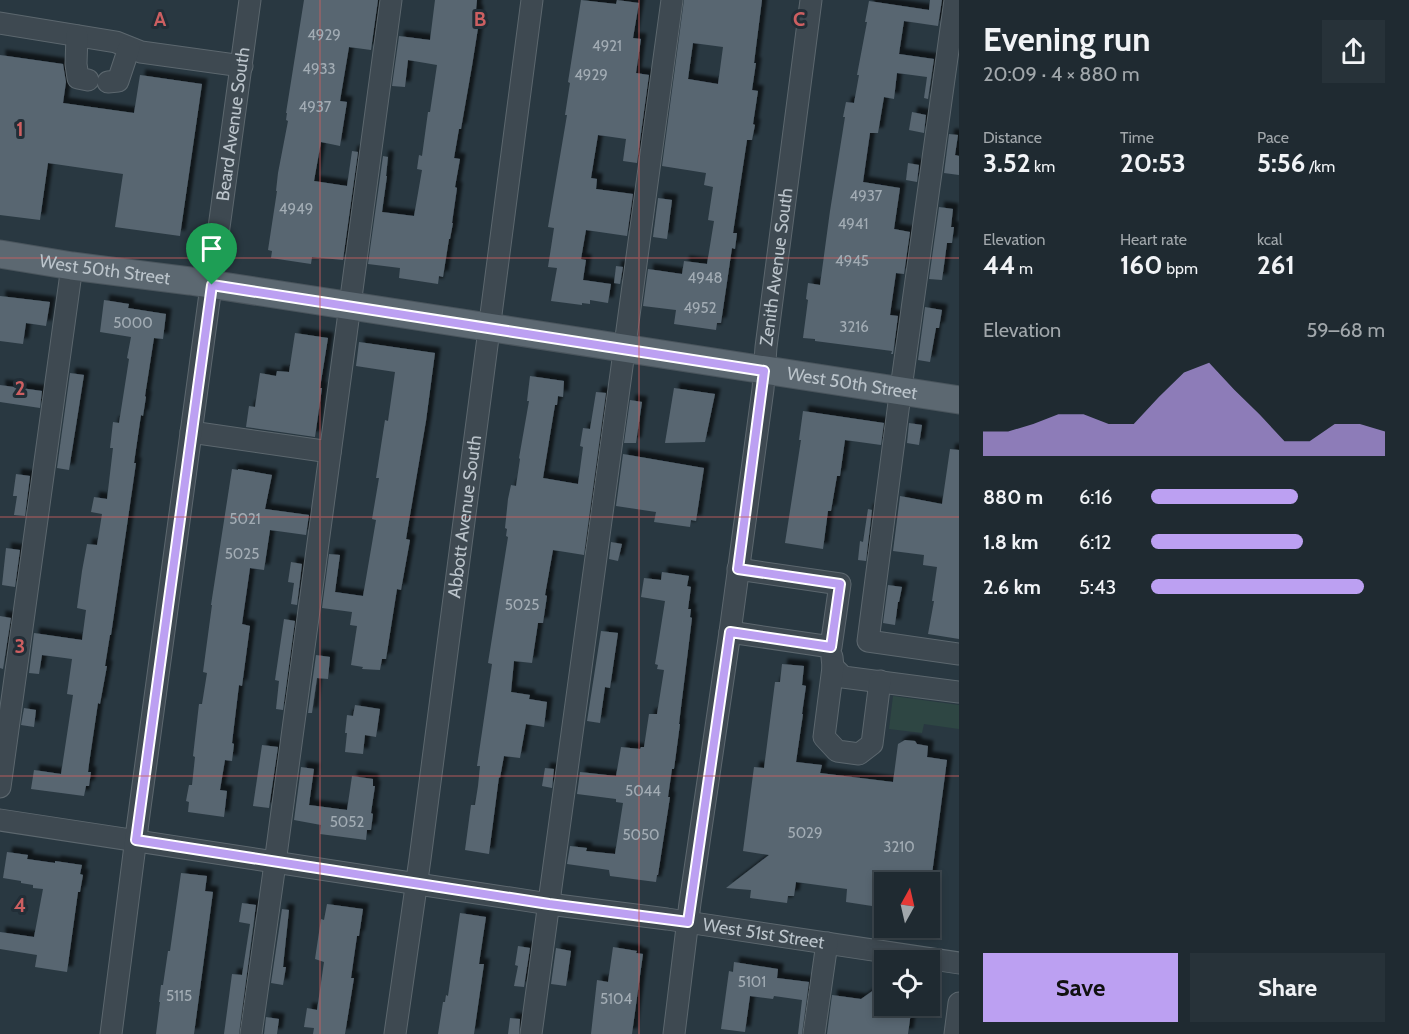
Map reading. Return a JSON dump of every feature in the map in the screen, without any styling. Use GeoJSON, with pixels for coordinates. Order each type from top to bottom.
{"type":"FeatureCollection","features":[{"type":"Feature","properties":{"kind":"main road","name":"West 50th Street"},"geometry":{"type":"LineString","coordinates":[[0,254],[959,400]]}},
{"type":"Feature","properties":{"kind":"street","name":"Beard Avenue South"},"geometry":{"type":"LineString","coordinates":[[111,1034],[250,0]]}},
{"type":"Feature","properties":{"kind":"street"},"geometry":{"type":"LineString","coordinates":[[251,1034],[391,0]]}},
{"type":"Feature","properties":{"kind":"street","name":"Abbott Avenue South"},"geometry":{"type":"LineString","coordinates":[[395,1034],[532,0]]}},
{"type":"Feature","properties":{"kind":"street"},"geometry":{"type":"LineString","coordinates":[[531,1034],[672,0]]}},
{"type":"Feature","properties":{"kind":"street","name":"Zenith Avenue South"},"geometry":{"type":"LineString","coordinates":[[674,1034],[730,632],[811,0]]}},
{"type":"Feature","properties":{"kind":"street"},"geometry":{"type":"LineString","coordinates":[[955,0],[900,391],[868,641],[959,654]]}},
{"type":"Feature","properties":{"kind":"street"},"geometry":{"type":"LineString","coordinates":[[0,23],[116,42],[141,52],[242,66]]}},
{"type":"Feature","properties":{"kind":"street"},"geometry":{"type":"LineString","coordinates":[[77,36],[78,78],[118,81],[129,48]]}},
{"type":"Feature","properties":{"kind":"street"},"geometry":{"type":"LineString","coordinates":[[0,787],[72,266]]}},
{"type":"Feature","properties":{"kind":"street"},"geometry":{"type":"LineString","coordinates":[[191,432],[330,452]]}},
{"type":"Feature","properties":{"kind":"street"},"geometry":{"type":"LineString","coordinates":[[738,569],[840,584],[824,737],[837,751],[859,754],[872,744],[880,681]]}},
{"type":"Feature","properties":{"kind":"street"},"geometry":{"type":"LineString","coordinates":[[730,632],[832,657],[843,676],[959,692]]}},
{"type":"Feature","properties":{"kind":"street","name":"West 51st Street"},"geometry":{"type":"LineString","coordinates":[[0,820],[549,904],[688,922],[959,963]]}},
{"type":"Feature","properties":{"kind":"street"},"geometry":{"type":"LineString","coordinates":[[814,1034],[827,943]]}},
{"type":"Feature","properties":{"kind":"street"},"geometry":{"type":"LineString","coordinates":[[955,1034],[959,1003]]}},
{"type":"Feature","properties":{"kind":"green space"},"geometry":{"type":"Polygon","coordinates":[[[893,696],[959,705],[959,729],[924,724],[922,733],[889,729],[893,696]]]}},
{"type":"Feature","properties":{"kind":"building"},"geometry":{"type":"Polygon","coordinates":[[[304,0],[378,0],[371,50],[349,47],[340,101],[347,102],[340,146],[321,142],[314,181],[347,186],[352,151],[358,152],[343,260],[312,257],[311,264],[271,258],[272,251],[268,250],[304,0]]]}},
{"type":"Feature","properties":{"kind":"building"},"geometry":{"type":"Polygon","coordinates":[[[435,0],[477,0],[477,21],[479,22],[454,158],[460,159],[455,187],[457,188],[453,223],[443,277],[439,276],[438,284],[399,278],[400,268],[368,264],[383,156],[388,157],[382,212],[414,216],[422,170],[417,169],[419,155],[422,156],[437,65],[408,60],[405,87],[392,86],[399,36],[430,40],[435,0]]]}},
{"type":"Feature","properties":{"kind":"building"},"geometry":{"type":"Polygon","coordinates":[[[581,0],[616,4],[617,0],[639,3],[633,38],[641,39],[636,73],[649,75],[637,163],[623,161],[626,139],[598,135],[591,178],[597,179],[596,189],[633,194],[627,236],[586,230],[581,259],[586,260],[583,280],[611,284],[608,303],[590,300],[590,304],[582,303],[582,305],[551,301],[557,268],[548,267],[554,228],[548,227],[567,115],[565,115],[570,83],[568,82],[581,0]]]}},
{"type":"Feature","properties":{"kind":"building"},"geometry":{"type":"Polygon","coordinates":[[[684,0],[762,0],[752,90],[758,91],[753,124],[755,125],[752,140],[747,140],[733,233],[737,233],[735,249],[732,248],[721,323],[717,323],[716,330],[674,324],[676,310],[643,306],[648,269],[682,274],[684,261],[707,264],[714,221],[708,220],[713,187],[704,185],[706,173],[662,166],[684,0]],[[693,43],[688,79],[718,84],[723,47],[693,43]]]}},
{"type":"Feature","properties":{"kind":"building"},"geometry":{"type":"Polygon","coordinates":[[[930,0],[942,0],[938,26],[904,21],[899,54],[934,59],[928,99],[924,98],[927,77],[897,73],[894,99],[884,97],[878,133],[870,133],[863,182],[900,188],[894,229],[910,232],[904,274],[896,273],[890,315],[898,316],[893,354],[891,354],[892,351],[803,338],[808,283],[820,285],[845,117],[843,117],[846,102],[854,103],[869,1],[929,10],[930,0]]]}},
{"type":"Feature","properties":{"kind":"building"},"geometry":{"type":"Polygon","coordinates":[[[0,55],[63,64],[66,82],[63,103],[134,113],[140,75],[202,84],[180,236],[115,227],[123,174],[48,163],[40,220],[0,215],[0,55]]]}},
{"type":"Feature","properties":{"kind":"building"},"geometry":{"type":"Polygon","coordinates":[[[912,112],[926,115],[924,133],[909,130],[912,112]]]}},
{"type":"Feature","properties":{"kind":"building"},"geometry":{"type":"Polygon","coordinates":[[[949,134],[958,135],[955,155],[959,156],[959,175],[944,173],[949,134]]]}},
{"type":"Feature","properties":{"kind":"building"},"geometry":{"type":"Polygon","coordinates":[[[908,163],[919,165],[917,182],[906,180],[908,163]]]}},
{"type":"Feature","properties":{"kind":"building"},"geometry":{"type":"Polygon","coordinates":[[[658,198],[672,200],[667,239],[653,237],[658,198]]]}},
{"type":"Feature","properties":{"kind":"building"},"geometry":{"type":"Polygon","coordinates":[[[939,207],[953,209],[951,227],[954,227],[952,243],[947,243],[942,280],[929,279],[939,207]]]}},
{"type":"Feature","properties":{"kind":"building"},"geometry":{"type":"Polygon","coordinates":[[[616,266],[623,267],[620,284],[614,283],[616,266]]]}},
{"type":"Feature","properties":{"kind":"building"},"geometry":{"type":"Polygon","coordinates":[[[0,296],[50,302],[46,326],[26,323],[23,344],[0,341],[0,296]]]}},
{"type":"Feature","properties":{"kind":"building"},"geometry":{"type":"Polygon","coordinates":[[[104,300],[129,304],[128,308],[166,314],[163,339],[154,338],[134,463],[136,463],[105,666],[107,666],[100,704],[98,703],[89,764],[88,772],[91,772],[89,786],[86,786],[84,796],[31,789],[34,770],[61,774],[73,695],[67,694],[72,659],[42,655],[39,674],[29,673],[34,633],[82,640],[86,610],[77,608],[82,571],[87,544],[97,545],[102,514],[91,512],[94,497],[107,499],[113,448],[110,448],[113,422],[119,423],[131,337],[100,332],[104,300]]]}},
{"type":"Feature","properties":{"kind":"building"},"geometry":{"type":"Polygon","coordinates":[[[925,307],[942,310],[930,362],[918,360],[925,307]]]}},
{"type":"Feature","properties":{"kind":"building"},"geometry":{"type":"Polygon","coordinates":[[[295,333],[328,338],[315,437],[246,427],[249,406],[255,407],[260,373],[276,376],[277,371],[289,372],[295,333]]]}},
{"type":"Feature","properties":{"kind":"building"},"geometry":{"type":"Polygon","coordinates":[[[359,342],[435,353],[406,539],[410,540],[401,590],[397,589],[386,659],[382,659],[380,670],[362,669],[363,667],[351,665],[357,626],[350,625],[352,612],[322,608],[329,554],[340,555],[335,592],[363,596],[376,520],[372,519],[379,478],[376,478],[395,372],[356,366],[359,342]]]}},
{"type":"Feature","properties":{"kind":"building"},"geometry":{"type":"Polygon","coordinates":[[[70,373],[84,375],[69,470],[57,468],[70,373]]]}},
{"type":"Feature","properties":{"kind":"building"},"geometry":{"type":"Polygon","coordinates":[[[530,376],[564,381],[563,397],[558,396],[557,405],[555,405],[543,478],[578,484],[583,428],[590,429],[596,392],[606,393],[584,555],[553,550],[545,595],[547,596],[543,623],[538,623],[532,663],[514,661],[511,692],[530,695],[529,699],[547,702],[544,727],[526,724],[520,758],[504,756],[489,854],[465,850],[471,805],[475,805],[478,786],[480,766],[477,766],[492,664],[488,663],[508,537],[505,528],[508,499],[511,485],[516,486],[529,401],[527,401],[530,376]]]}},
{"type":"Feature","properties":{"kind":"building"},"geometry":{"type":"Polygon","coordinates":[[[0,385],[42,391],[40,408],[0,402],[0,385]]]}},
{"type":"Feature","properties":{"kind":"building"},"geometry":{"type":"Polygon","coordinates":[[[674,388],[715,394],[705,442],[665,443],[674,388]]]}},
{"type":"Feature","properties":{"kind":"building"},"geometry":{"type":"Polygon","coordinates":[[[630,400],[642,402],[636,443],[624,443],[630,400]]]}},
{"type":"Feature","properties":{"kind":"building"},"geometry":{"type":"Polygon","coordinates":[[[803,411],[884,423],[881,445],[845,440],[840,476],[837,476],[831,511],[828,511],[823,549],[785,543],[801,440],[799,440],[803,411]]]}},
{"type":"Feature","properties":{"kind":"building"},"geometry":{"type":"Polygon","coordinates":[[[909,423],[922,425],[919,445],[907,443],[909,423]]]}},
{"type":"Feature","properties":{"kind":"building"},"geometry":{"type":"Polygon","coordinates":[[[950,449],[959,450],[959,639],[928,634],[937,567],[923,565],[924,555],[893,551],[900,496],[942,504],[950,449]]]}},
{"type":"Feature","properties":{"kind":"building"},"geometry":{"type":"Polygon","coordinates":[[[623,454],[704,468],[696,521],[691,520],[690,527],[654,522],[656,512],[616,506],[623,454]]]}},
{"type":"Feature","properties":{"kind":"building"},"geometry":{"type":"Polygon","coordinates":[[[232,469],[272,475],[265,509],[309,515],[306,535],[270,530],[264,570],[250,568],[242,624],[250,626],[242,686],[239,685],[232,761],[225,760],[220,790],[227,791],[224,817],[188,812],[189,802],[186,801],[189,785],[192,785],[199,704],[202,704],[207,673],[203,672],[211,605],[232,469]]]}},
{"type":"Feature","properties":{"kind":"building"},"geometry":{"type":"Polygon","coordinates":[[[16,474],[30,476],[25,516],[14,515],[17,496],[13,496],[16,474]]]}},
{"type":"Feature","properties":{"kind":"building"},"geometry":{"type":"Polygon","coordinates":[[[868,509],[872,510],[866,561],[858,560],[868,509]]]}},
{"type":"Feature","properties":{"kind":"building"},"geometry":{"type":"Polygon","coordinates":[[[611,542],[622,544],[618,561],[609,559],[611,542]]]}},
{"type":"Feature","properties":{"kind":"building"},"geometry":{"type":"Polygon","coordinates":[[[6,548],[20,550],[15,587],[2,585],[6,548]]]}},
{"type":"Feature","properties":{"kind":"building"},"geometry":{"type":"Polygon","coordinates":[[[291,562],[302,564],[297,605],[291,604],[294,583],[288,582],[291,562]]]}},
{"type":"Feature","properties":{"kind":"building"},"geometry":{"type":"Polygon","coordinates":[[[662,572],[689,576],[687,586],[691,587],[688,609],[691,609],[690,617],[692,618],[674,769],[672,769],[668,797],[670,797],[656,882],[610,876],[609,870],[567,864],[570,846],[587,848],[586,851],[615,854],[623,803],[616,802],[616,799],[577,794],[580,772],[616,776],[621,747],[640,749],[644,747],[649,714],[657,714],[664,670],[657,669],[658,665],[655,664],[665,601],[641,597],[644,578],[661,580],[662,572]]]}},
{"type":"Feature","properties":{"kind":"building"},"geometry":{"type":"Polygon","coordinates":[[[888,585],[902,587],[895,625],[883,623],[888,585]]]}},
{"type":"Feature","properties":{"kind":"building"},"geometry":{"type":"Polygon","coordinates":[[[0,616],[11,618],[3,669],[0,668],[0,616]]]}},
{"type":"Feature","properties":{"kind":"building"},"geometry":{"type":"Polygon","coordinates":[[[284,619],[295,621],[283,710],[276,709],[279,681],[275,680],[284,619]]]}},
{"type":"Feature","properties":{"kind":"building"},"geometry":{"type":"Polygon","coordinates":[[[601,631],[618,633],[610,688],[605,687],[600,723],[587,721],[601,631]]]}},
{"type":"Feature","properties":{"kind":"building"},"geometry":{"type":"Polygon","coordinates":[[[316,655],[330,657],[328,679],[317,678],[312,713],[308,713],[316,655]]]}},
{"type":"Feature","properties":{"kind":"building"},"geometry":{"type":"Polygon","coordinates":[[[782,664],[804,666],[802,685],[806,686],[796,762],[822,765],[820,773],[893,782],[898,744],[905,740],[928,746],[927,757],[947,760],[932,872],[874,872],[874,906],[846,902],[847,889],[796,882],[794,896],[788,896],[787,903],[750,898],[751,890],[726,888],[769,855],[743,851],[754,767],[764,768],[775,682],[780,682],[782,664]]]}},
{"type":"Feature","properties":{"kind":"building"},"geometry":{"type":"Polygon","coordinates":[[[355,705],[380,709],[376,737],[365,735],[363,754],[345,752],[347,715],[353,716],[355,705]]]}},
{"type":"Feature","properties":{"kind":"building"},"geometry":{"type":"Polygon","coordinates":[[[24,708],[36,710],[34,727],[21,725],[24,708]]]}},
{"type":"Feature","properties":{"kind":"building"},"geometry":{"type":"Polygon","coordinates":[[[262,745],[278,747],[269,808],[253,806],[262,745]]]}},
{"type":"Feature","properties":{"kind":"building"},"geometry":{"type":"Polygon","coordinates":[[[301,767],[314,769],[309,805],[347,810],[352,776],[373,779],[373,786],[375,786],[371,813],[373,814],[371,830],[367,830],[366,840],[320,834],[321,825],[294,820],[301,767]]]}},
{"type":"Feature","properties":{"kind":"building"},"geometry":{"type":"Polygon","coordinates":[[[545,768],[554,769],[552,788],[542,786],[545,768]]]}},
{"type":"Feature","properties":{"kind":"building"},"geometry":{"type":"Polygon","coordinates":[[[7,852],[28,855],[27,859],[82,865],[80,874],[83,875],[80,892],[78,892],[67,972],[35,967],[37,955],[0,949],[0,932],[34,937],[43,889],[33,888],[33,885],[21,883],[21,881],[3,878],[7,852]]]}},
{"type":"Feature","properties":{"kind":"building"},"geometry":{"type":"Polygon","coordinates":[[[181,873],[207,876],[205,891],[213,892],[194,1034],[156,1034],[161,985],[163,985],[168,951],[170,951],[181,873]]]}},
{"type":"Feature","properties":{"kind":"building"},"geometry":{"type":"Polygon","coordinates":[[[242,903],[256,905],[239,1034],[224,1034],[232,974],[242,975],[250,924],[239,922],[242,903]]]}},
{"type":"Feature","properties":{"kind":"building"},"geometry":{"type":"Polygon","coordinates":[[[327,904],[363,909],[359,936],[357,936],[351,978],[354,978],[345,1034],[313,1034],[314,1028],[304,1027],[307,1008],[317,1010],[324,962],[315,959],[321,919],[324,920],[327,904]]]}},
{"type":"Feature","properties":{"kind":"building"},"geometry":{"type":"Polygon","coordinates":[[[282,909],[289,910],[283,985],[271,983],[282,909]]]}},
{"type":"Feature","properties":{"kind":"building"},"geometry":{"type":"Polygon","coordinates":[[[460,913],[486,917],[479,964],[484,964],[474,1034],[438,1034],[443,1002],[445,1002],[446,995],[448,996],[460,913]]]}},
{"type":"Feature","properties":{"kind":"building"},"geometry":{"type":"Polygon","coordinates":[[[518,946],[530,948],[524,987],[514,986],[518,966],[515,965],[518,946]]]}},
{"type":"Feature","properties":{"kind":"building"},"geometry":{"type":"Polygon","coordinates":[[[613,947],[643,954],[632,1034],[591,1034],[597,980],[608,982],[613,947]]]}},
{"type":"Feature","properties":{"kind":"building"},"geometry":{"type":"Polygon","coordinates":[[[556,948],[571,951],[566,986],[551,984],[556,948]]]}},
{"type":"Feature","properties":{"kind":"building"},"geometry":{"type":"Polygon","coordinates":[[[734,962],[778,969],[777,978],[809,982],[802,1034],[798,1034],[802,1000],[774,996],[773,999],[750,996],[745,1032],[721,1029],[729,971],[733,972],[734,962]]]}},
{"type":"Feature","properties":{"kind":"building"},"geometry":{"type":"Polygon","coordinates":[[[874,990],[874,1016],[910,1016],[908,1034],[827,1034],[832,995],[861,999],[874,990]]]}},
{"type":"Feature","properties":{"kind":"building"},"geometry":{"type":"Polygon","coordinates":[[[266,1017],[279,1019],[277,1034],[264,1034],[266,1017]]]}},
{"type":"Feature","properties":{"kind":"building"},"geometry":{"type":"Polygon","coordinates":[[[510,1018],[520,1019],[519,1034],[508,1034],[510,1018]]]}},
{"type":"Feature","properties":{"kind":"route"},"geometry":{"type":"LineString","coordinates":[[212,285],[764,371],[738,569],[840,584],[831,647],[730,632],[688,922],[549,904],[136,840],[212,285]]}}]}
